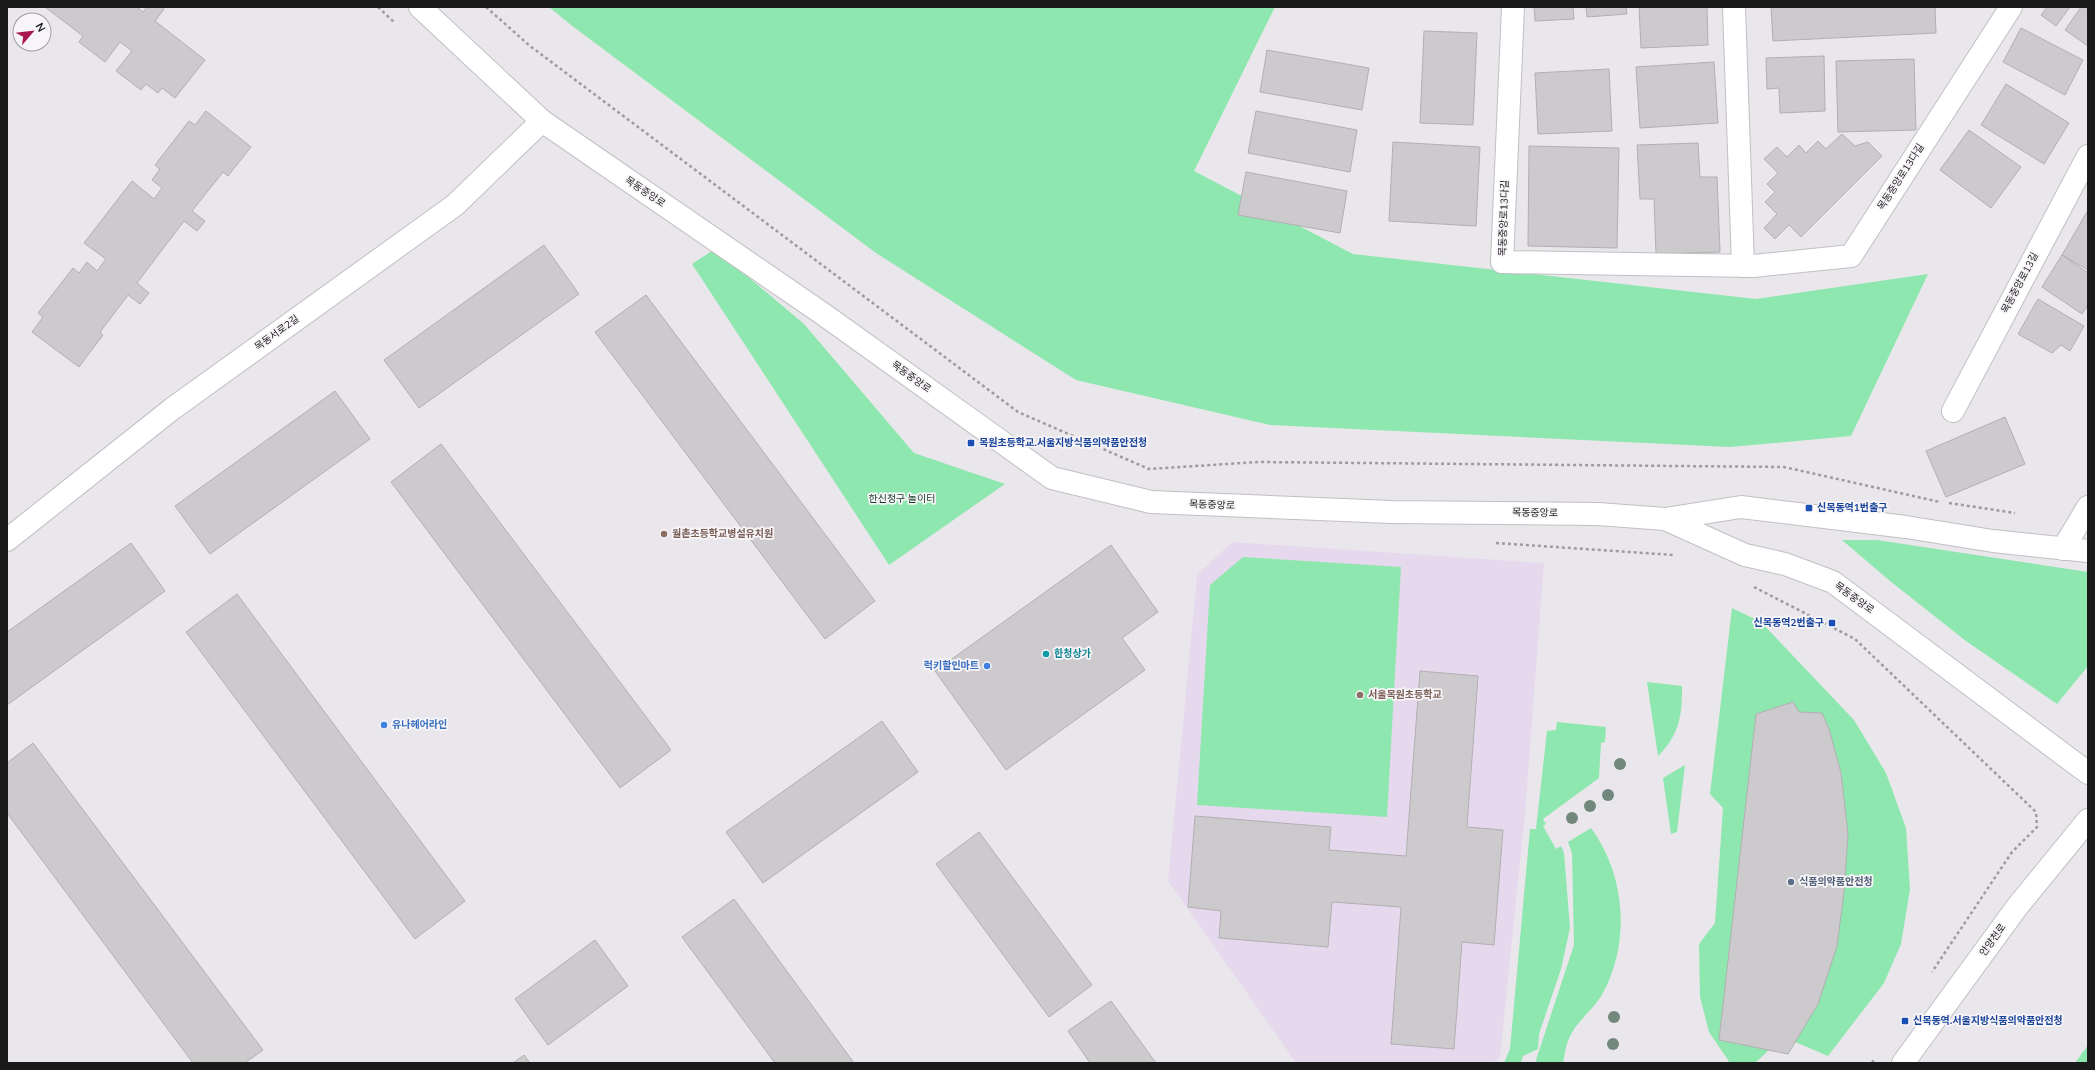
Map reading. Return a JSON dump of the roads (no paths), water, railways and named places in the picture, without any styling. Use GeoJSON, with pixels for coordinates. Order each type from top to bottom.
{"type":"FeatureCollection","features":[{"type":"Feature","properties":{"kind":"main road","name":"목동중앙로"},"geometry":{"type":"LineString","coordinates":[[420,7],[542,121],[823,314],[1052,478],[1151,502],[1391,512],[1598,514],[1664,519],[1745,555],[1786,564],[1833,582],[2088,773]]}},
{"type":"Feature","properties":{"kind":"main road","name":"목동중앙로13다길"},"geometry":{"type":"LineString","coordinates":[[1513,7],[1502,262],[1743,266],[1851,256],[2011,7]]}},
{"type":"Feature","properties":{"kind":"main road"},"geometry":{"type":"LineString","coordinates":[[1734,7],[1743,266]]}},
{"type":"Feature","properties":{"kind":"main road","name":"목동서로2길"},"geometry":{"type":"LineString","coordinates":[[7,540],[172,410],[455,205],[542,121]]}},
{"type":"Feature","properties":{"kind":"main road","name":"목동중앙로13길"},"geometry":{"type":"LineString","coordinates":[[1953,411],[2088,156]]}},
{"type":"Feature","properties":{"kind":"main road"},"geometry":{"type":"LineString","coordinates":[[1664,519],[1740,507],[2088,551]]}},
{"type":"Feature","properties":{"kind":"main road"},"geometry":{"type":"LineString","coordinates":[[2063,549],[2088,507]]}},
{"type":"Feature","properties":{"kind":"main road","name":"안양천로"},"geometry":{"type":"LineString","coordinates":[[1903,1063],[2017,907],[2088,820]]}},
{"type":"Feature","properties":{"kind":"place","name":"목원초등학교.서울지방식품의약품안전청"},"geometry":{"type":"Point","coordinates":[971,443]}},
{"type":"Feature","properties":{"kind":"place","name":"신목동역1번출구"},"geometry":{"type":"Point","coordinates":[1809,508]}},
{"type":"Feature","properties":{"kind":"place","name":"월촌초등학교병설유치원"},"geometry":{"type":"Point","coordinates":[664,534]}},
{"type":"Feature","properties":{"kind":"place","name":"신목동역2번출구"},"geometry":{"type":"Point","coordinates":[1832,623]}},
{"type":"Feature","properties":{"kind":"place","name":"한청상가"},"geometry":{"type":"Point","coordinates":[1046,654]}},
{"type":"Feature","properties":{"kind":"place","name":"럭키할인마트"},"geometry":{"type":"Point","coordinates":[987,666]}},
{"type":"Feature","properties":{"kind":"place","name":"서울목원초등학교"},"geometry":{"type":"Point","coordinates":[1360,695]}},
{"type":"Feature","properties":{"kind":"place","name":"유나헤어라인"},"geometry":{"type":"Point","coordinates":[384,725]}},
{"type":"Feature","properties":{"kind":"place","name":"식품의약품안전청"},"geometry":{"type":"Point","coordinates":[1791,882]}},
{"type":"Feature","properties":{"kind":"place","name":"신목동역.서울지방식품의약품안전청"},"geometry":{"type":"Point","coordinates":[1905,1021]}},
{"type":"Feature","properties":{"kind":"park label","name":"한신청구 놀이터"},"geometry":{"type":"Point","coordinates":[902,499]}}]}
